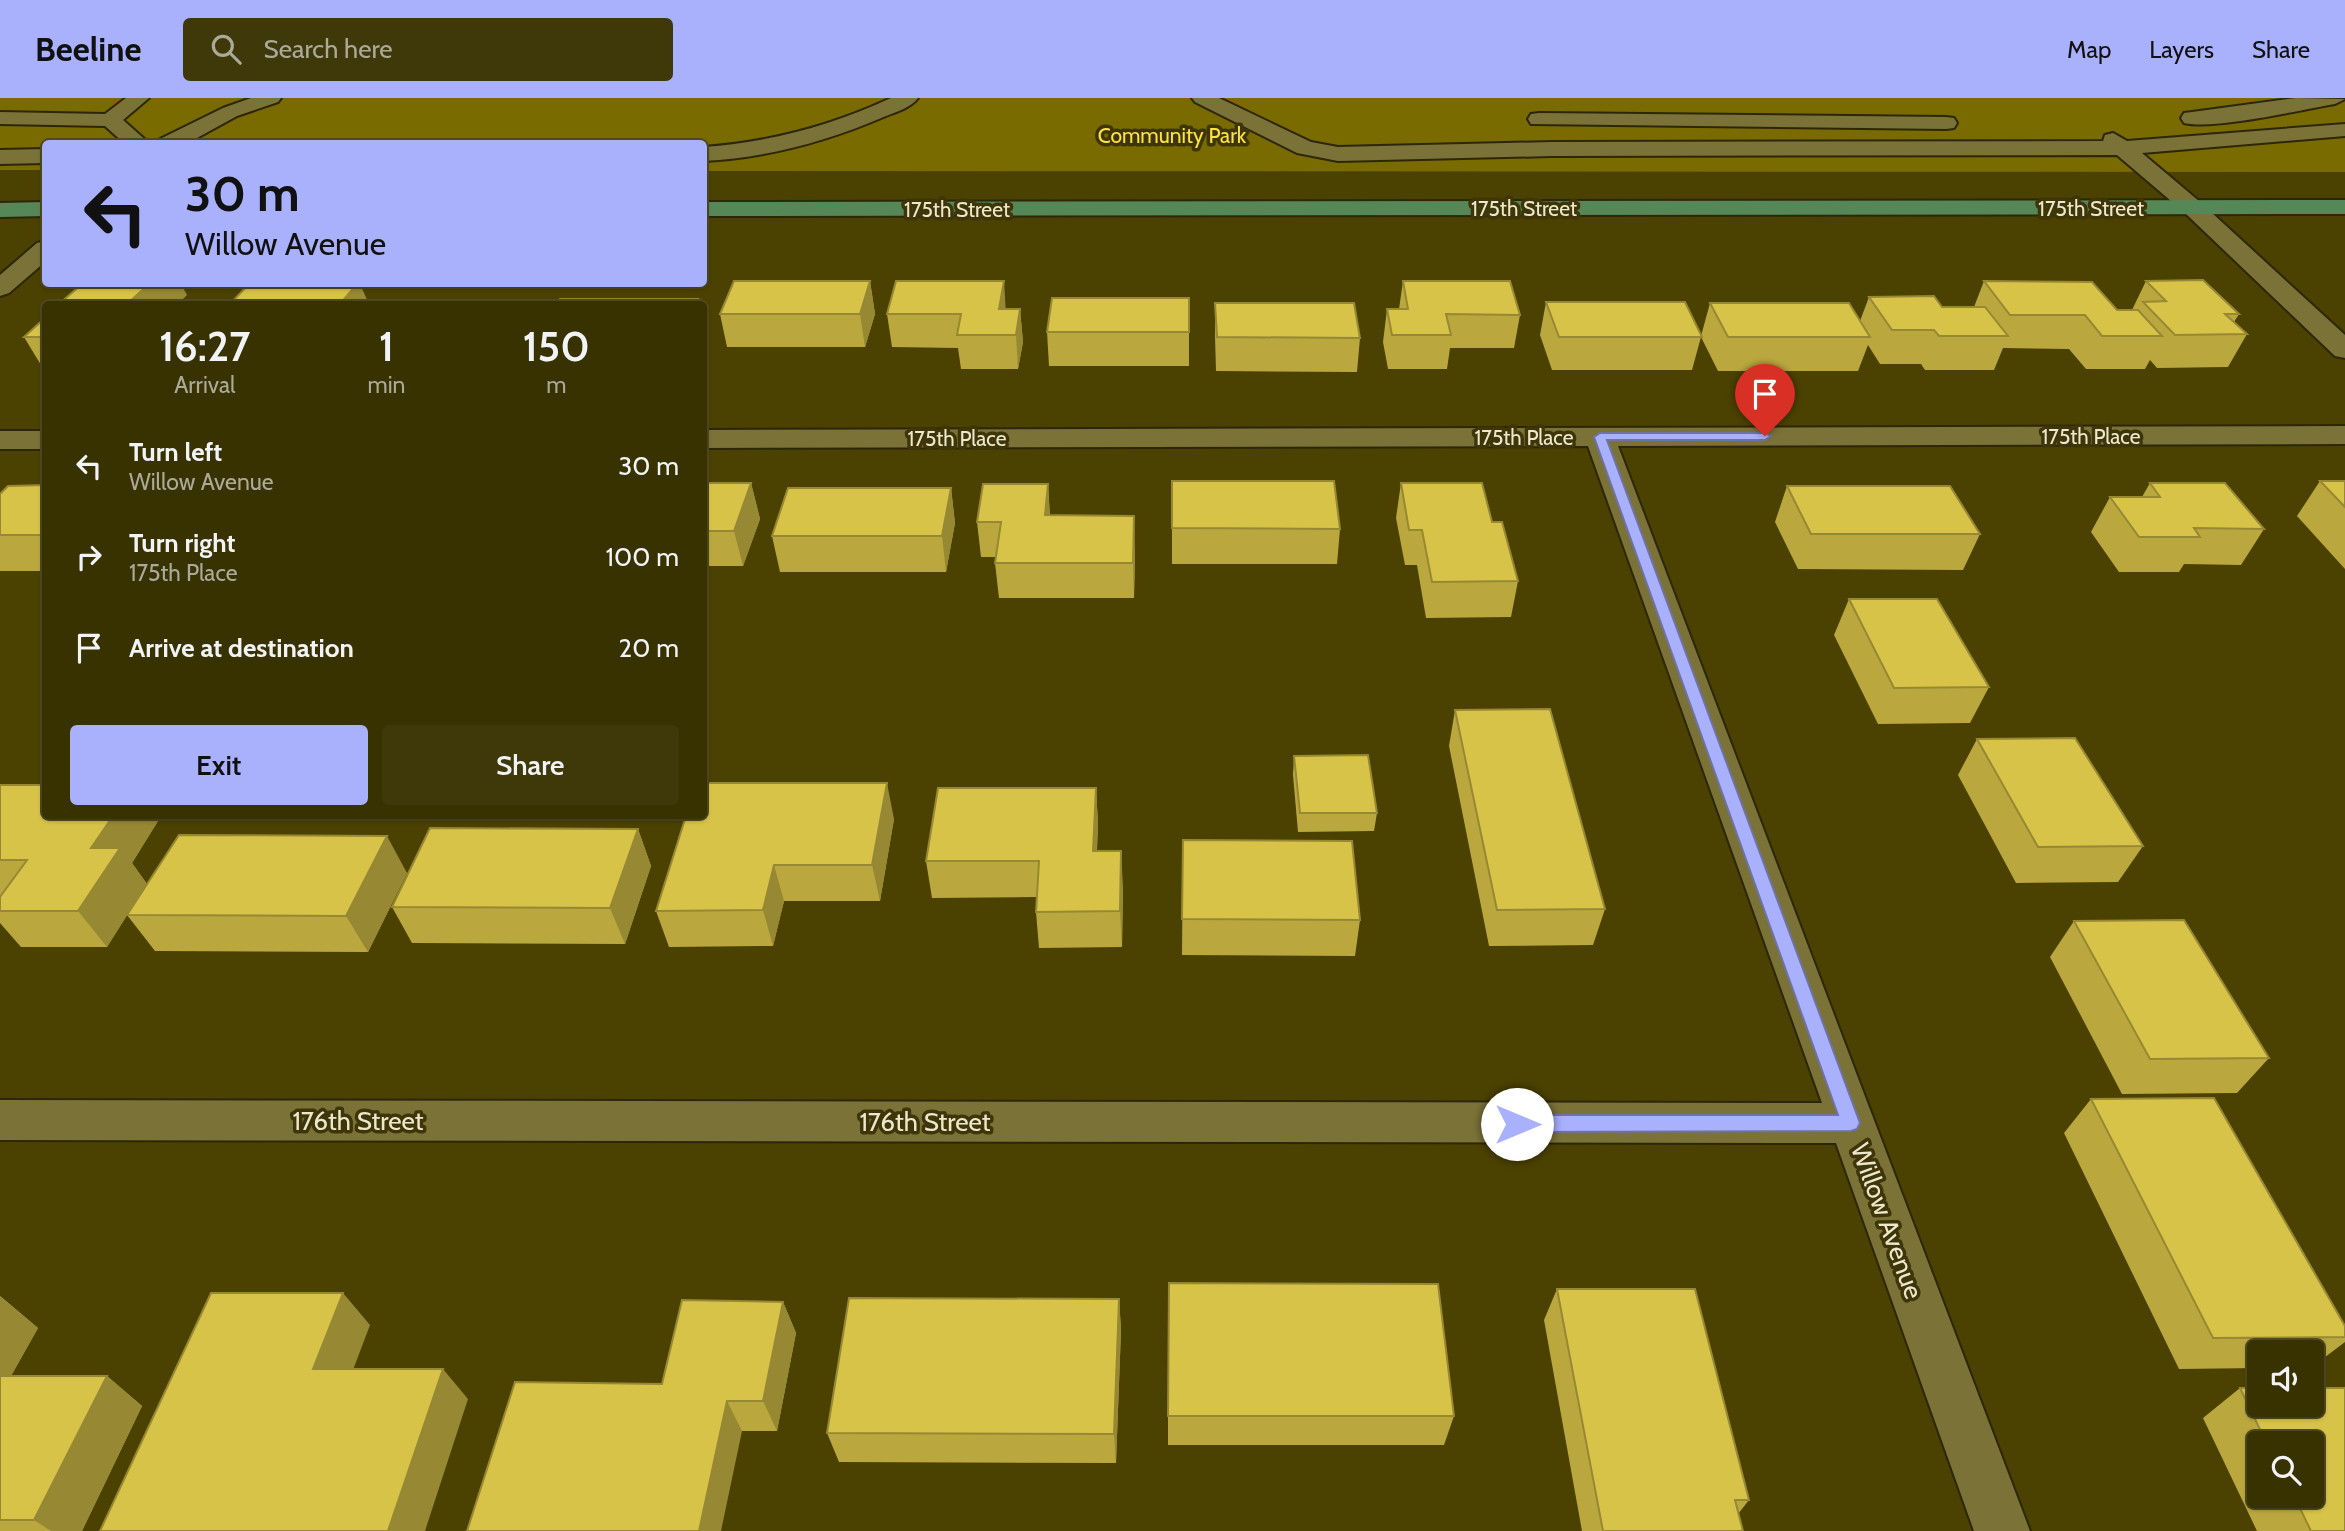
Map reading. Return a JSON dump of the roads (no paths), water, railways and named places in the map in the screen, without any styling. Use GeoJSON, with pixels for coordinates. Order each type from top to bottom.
{"type":"FeatureCollection","features":[{"type":"Feature","properties":{"kind":"main road","name":"175th Street"},"geometry":{"type":"LineString","coordinates":[[707,209],[2345,207]]}},
{"type":"Feature","properties":{"kind":"main road"},"geometry":{"type":"LineString","coordinates":[[0,209],[42,209]]}},
{"type":"Feature","properties":{"kind":"street"},"geometry":{"type":"LineString","coordinates":[[0,118],[110,120],[139,98]]}},
{"type":"Feature","properties":{"kind":"street"},"geometry":{"type":"LineString","coordinates":[[176,140],[230,112],[271,98]]}},
{"type":"Feature","properties":{"kind":"street"},"geometry":{"type":"LineString","coordinates":[[707,154],[764,148],[844,125],[908,98]]}},
{"type":"Feature","properties":{"kind":"street"},"geometry":{"type":"LineString","coordinates":[[1202,98],[1297,145],[1323,153],[1552,149],[2122,148],[2345,130]]}},
{"type":"Feature","properties":{"kind":"street"},"geometry":{"type":"LineString","coordinates":[[1530,98],[1552,149]]}},
{"type":"Feature","properties":{"kind":"street"},"geometry":{"type":"LineString","coordinates":[[2171,119],[2222,116],[2335,98]]}},
{"type":"Feature","properties":{"kind":"street"},"geometry":{"type":"LineString","coordinates":[[1539,119],[1964,123]]}},
{"type":"Feature","properties":{"kind":"street"},"geometry":{"type":"LineString","coordinates":[[110,120],[134,140]]}},
{"type":"Feature","properties":{"kind":"street"},"geometry":{"type":"LineString","coordinates":[[2120,122],[2095,124],[2192,207],[2345,350]]}},
{"type":"Feature","properties":{"kind":"street"},"geometry":{"type":"LineString","coordinates":[[0,157],[42,156]]}},
{"type":"Feature","properties":{"kind":"street"},"geometry":{"type":"LineString","coordinates":[[0,288],[42,251]]}},
{"type":"Feature","properties":{"kind":"street","name":"175th Place"},"geometry":{"type":"LineString","coordinates":[[707,439],[2345,435]]}},
{"type":"Feature","properties":{"kind":"street","name":"Willow Avenue"},"geometry":{"type":"LineString","coordinates":[[1600,437],[2002,1531]]}},
{"type":"Feature","properties":{"kind":"street"},"geometry":{"type":"LineString","coordinates":[[0,440],[42,440]]}},
{"type":"Feature","properties":{"kind":"street","name":"176th Street"},"geometry":{"type":"LineString","coordinates":[[0,1120],[1851,1123]]}},
{"type":"Feature","properties":{"kind":"park label","name":"Community Park"},"geometry":{"type":"Point","coordinates":[1172,135]}}]}
